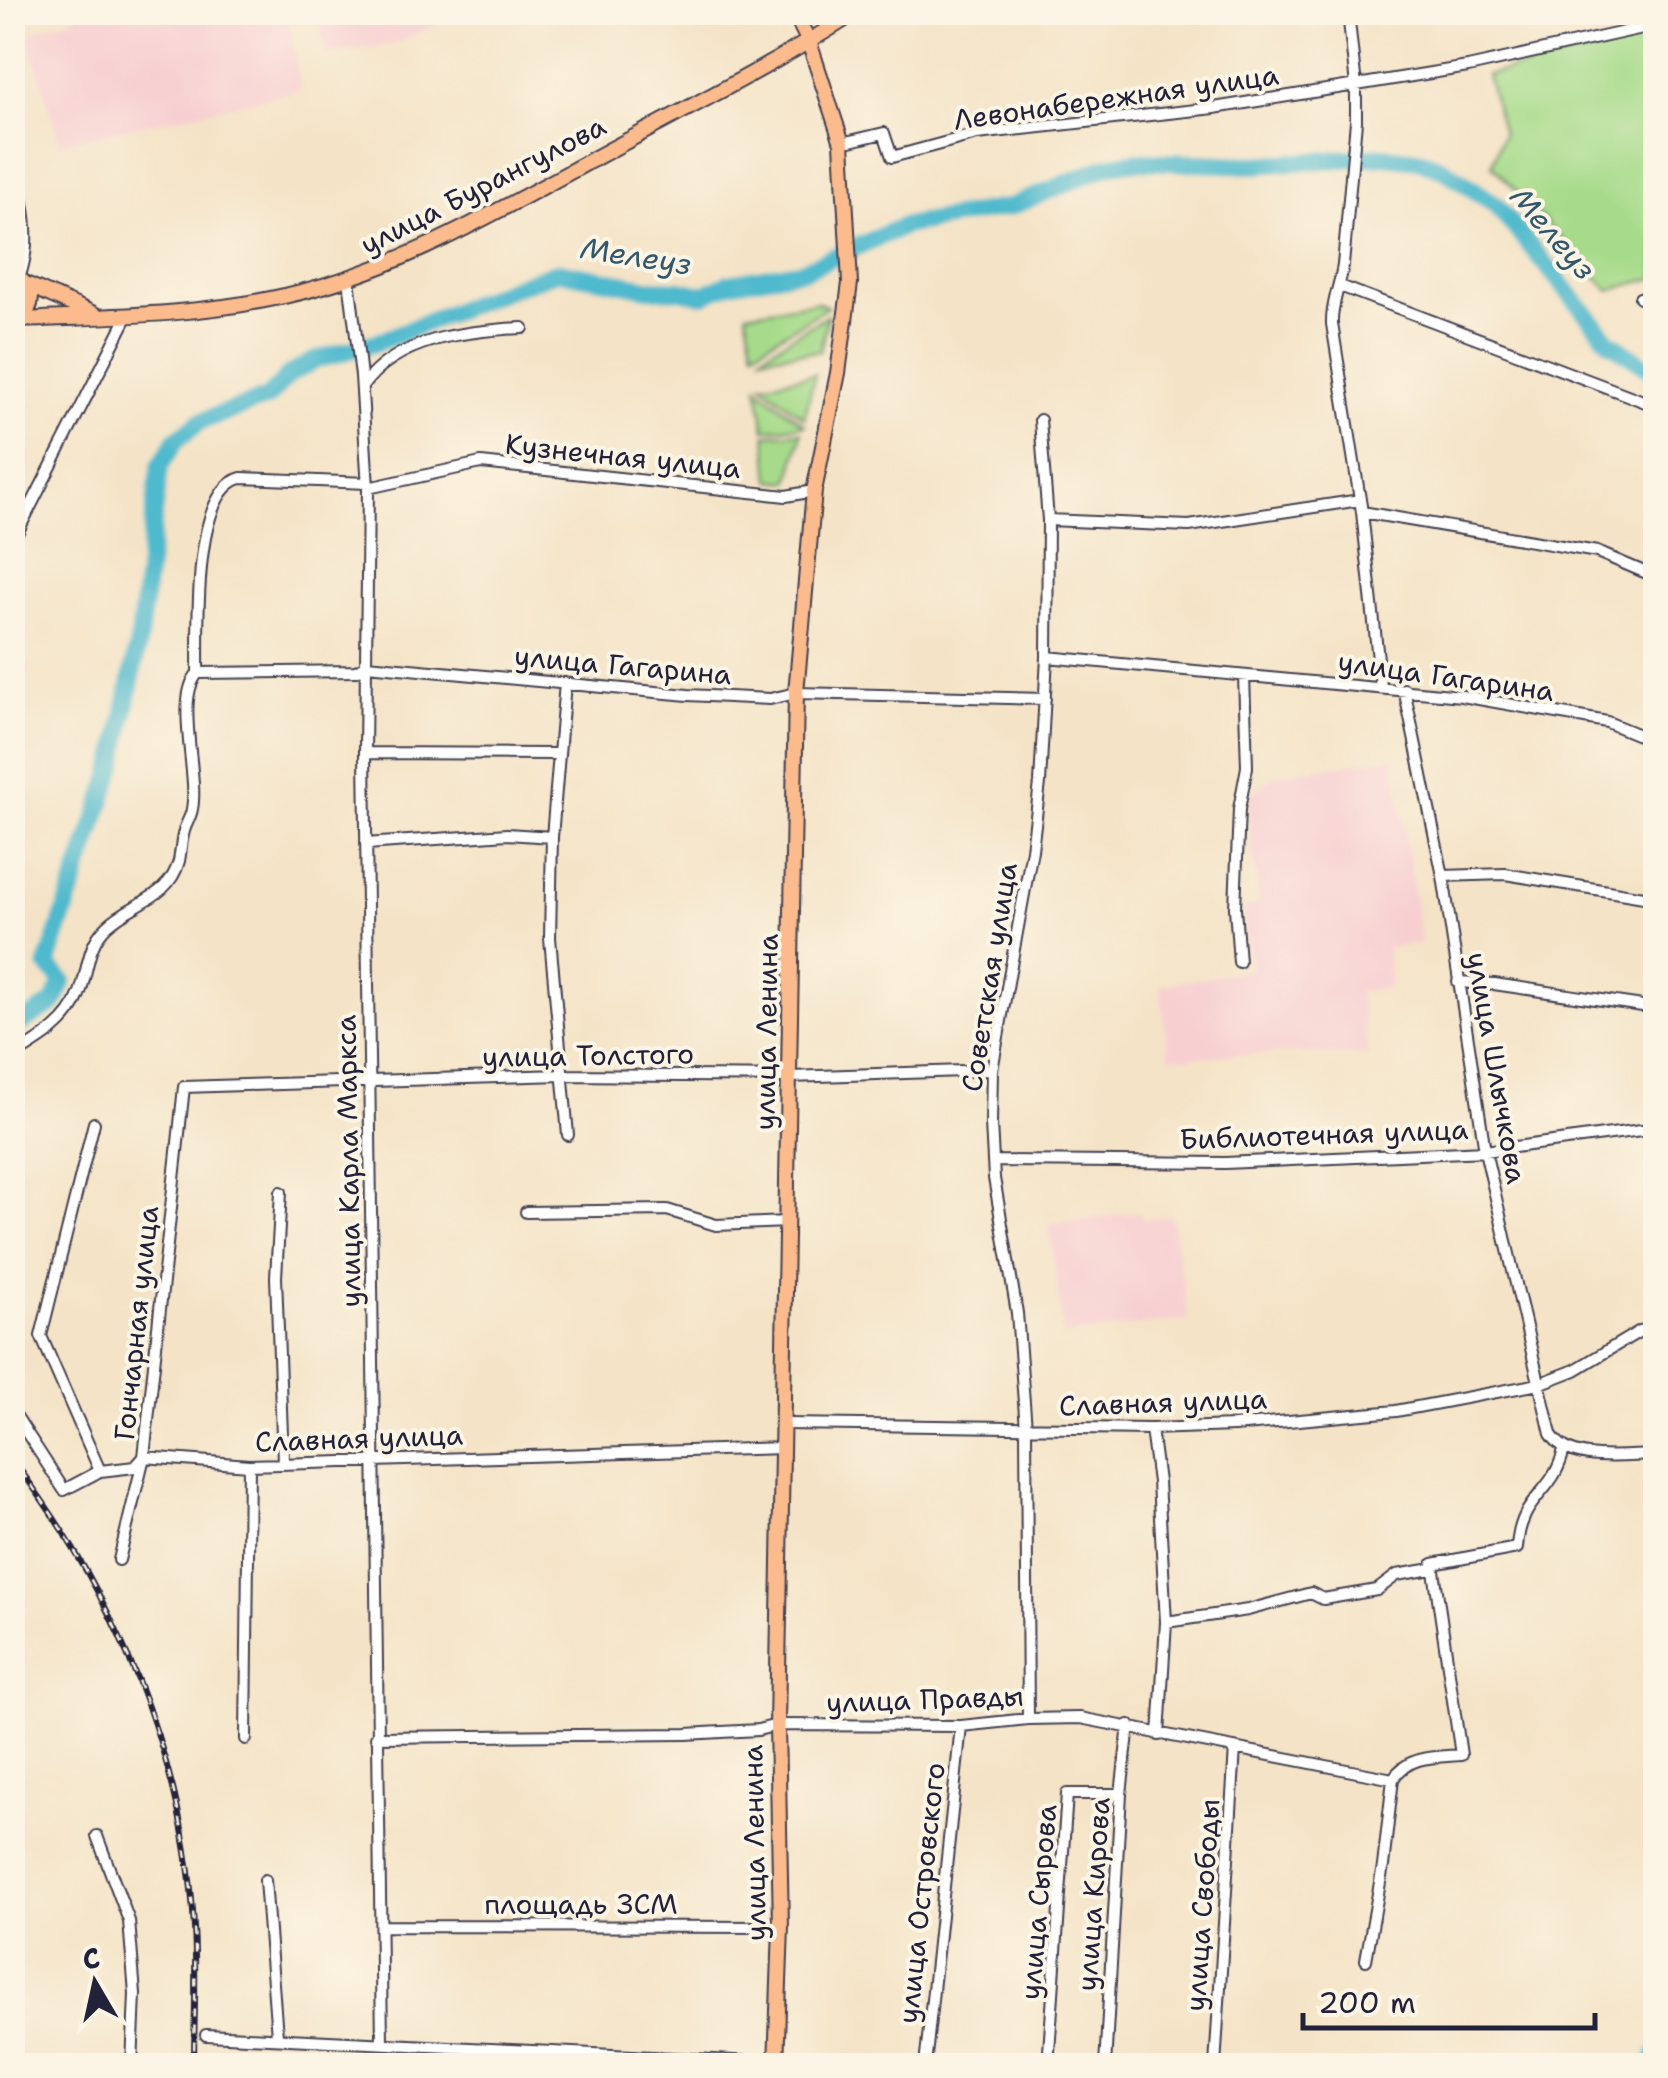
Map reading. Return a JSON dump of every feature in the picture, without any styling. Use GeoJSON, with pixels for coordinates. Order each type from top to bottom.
{"type":"FeatureCollection","features":[{"type":"Feature","properties":{"kind":"main road","name":"улица Ленина"},"geometry":{"type":"LineString","coordinates":[[776,2064],[781,1927],[777,1725],[796,693],[814,490],[838,373],[850,283],[842,143],[809,42],[794,12]]}},
{"type":"Feature","properties":{"kind":"main road","name":"улица Бурангулова"},"geometry":{"type":"LineString","coordinates":[[16,322],[271,300],[349,278],[407,255],[534,190],[809,42],[856,12]]}},
{"type":"Feature","properties":{"kind":"main road","name":"улица Бурангулова"},"geometry":{"type":"LineString","coordinates":[[20,280],[99,316]]}},
{"type":"Feature","properties":{"kind":"main road","name":"улица Бурангулова"},"geometry":{"type":"LineString","coordinates":[[16,322],[30,311],[32,298],[20,280]]}},
{"type":"Feature","properties":{"kind":"street"},"geometry":{"type":"LineString","coordinates":[[1348,12],[1356,121],[1340,286],[1331,310],[1361,506],[1381,687]]}},
{"type":"Feature","properties":{"kind":"street"},"geometry":{"type":"LineString","coordinates":[[1356,86],[1560,49],[1656,24]]}},
{"type":"Feature","properties":{"kind":"street","name":"Левонабережная улица"},"geometry":{"type":"LineString","coordinates":[[842,143],[884,133],[892,157],[977,134],[1214,108],[1356,86]]}},
{"type":"Feature","properties":{"kind":"street"},"geometry":{"type":"LineString","coordinates":[[12,150],[27,228],[26,259],[20,280]]}},
{"type":"Feature","properties":{"kind":"street","name":"улица Карла Маркса"},"geometry":{"type":"LineString","coordinates":[[349,278],[368,485],[365,753],[382,2044]]}},
{"type":"Feature","properties":{"kind":"street"},"geometry":{"type":"LineString","coordinates":[[1340,286],[1656,406]]}},
{"type":"Feature","properties":{"kind":"street"},"geometry":{"type":"LineString","coordinates":[[1640,298],[1656,296]]}},
{"type":"Feature","properties":{"kind":"street"},"geometry":{"type":"LineString","coordinates":[[12,543],[128,315]]}},
{"type":"Feature","properties":{"kind":"street"},"geometry":{"type":"LineString","coordinates":[[361,382],[423,343],[478,331],[523,328]]}},
{"type":"Feature","properties":{"kind":"street","name":"Советская улица"},"geometry":{"type":"LineString","coordinates":[[1028,1719],[1026,1428],[1017,1313],[992,1161],[992,1070],[1032,850],[1044,699],[1048,520],[1040,420]]}},
{"type":"Feature","properties":{"kind":"street","name":"Кузнечная улица"},"geometry":{"type":"LineString","coordinates":[[198,673],[203,537],[225,489],[234,480],[368,485],[481,463],[786,496],[814,490]]}},
{"type":"Feature","properties":{"kind":"street"},"geometry":{"type":"LineString","coordinates":[[1048,520],[1189,526],[1361,506],[1597,552],[1656,578]]}},
{"type":"Feature","properties":{"kind":"street","name":"улица Гагарина"},"geometry":{"type":"LineString","coordinates":[[1047,657],[1404,689],[1608,722],[1656,742]]}},
{"type":"Feature","properties":{"kind":"street","name":"улица Гагарина"},"geometry":{"type":"LineString","coordinates":[[198,673],[356,671],[367,666],[688,696],[770,699],[796,693],[1044,699]]}},
{"type":"Feature","properties":{"kind":"street"},"geometry":{"type":"LineString","coordinates":[[12,1057],[50,1033],[66,1017],[78,998],[94,940],[124,912],[158,896],[178,865],[183,832],[192,810],[188,711],[192,680],[198,673]]}},
{"type":"Feature","properties":{"kind":"street"},"geometry":{"type":"LineString","coordinates":[[1239,962],[1234,908],[1239,809],[1247,780],[1244,676]]}},
{"type":"Feature","properties":{"kind":"street"},"geometry":{"type":"LineString","coordinates":[[565,683],[552,837],[550,938],[568,1135]]}},
{"type":"Feature","properties":{"kind":"street","name":"улица Шлычкова"},"geometry":{"type":"LineString","coordinates":[[1404,689],[1443,876],[1485,1151],[1551,1434],[1564,1449]]}},
{"type":"Feature","properties":{"kind":"street"},"geometry":{"type":"LineString","coordinates":[[365,753],[559,754]]}},
{"type":"Feature","properties":{"kind":"street"},"geometry":{"type":"LineString","coordinates":[[366,844],[507,834],[552,837]]}},
{"type":"Feature","properties":{"kind":"street"},"geometry":{"type":"LineString","coordinates":[[1443,876],[1504,874],[1656,899]]}},
{"type":"Feature","properties":{"kind":"street"},"geometry":{"type":"LineString","coordinates":[[1458,982],[1656,1008]]}},
{"type":"Feature","properties":{"kind":"street","name":"улица Толстого"},"geometry":{"type":"LineString","coordinates":[[184,1088],[562,1075],[790,1077],[992,1070]]}},
{"type":"Feature","properties":{"kind":"street","name":"Гончарная улица"},"geometry":{"type":"LineString","coordinates":[[119,1560],[144,1457],[184,1088]]}},
{"type":"Feature","properties":{"kind":"street"},"geometry":{"type":"LineString","coordinates":[[94,1123],[41,1336],[100,1471]]}},
{"type":"Feature","properties":{"kind":"street","name":"Библиотечная улица"},"geometry":{"type":"LineString","coordinates":[[992,1161],[1224,1164],[1485,1151],[1656,1128]]}},
{"type":"Feature","properties":{"kind":"street"},"geometry":{"type":"LineString","coordinates":[[281,1192],[276,1277],[283,1462]]}},
{"type":"Feature","properties":{"kind":"street"},"geometry":{"type":"LineString","coordinates":[[526,1212],[667,1210],[716,1225],[788,1222]]}},
{"type":"Feature","properties":{"kind":"street","name":"Славная улица"},"geometry":{"type":"LineString","coordinates":[[785,1424],[1151,1430],[1396,1411],[1539,1384],[1575,1370],[1640,1331],[1656,1328]]}},
{"type":"Feature","properties":{"kind":"street","name":"Славная улица"},"geometry":{"type":"LineString","coordinates":[[12,1410],[64,1490],[100,1471],[135,1467],[144,1457],[249,1465],[784,1448]]}},
{"type":"Feature","properties":{"kind":"street"},"geometry":{"type":"LineString","coordinates":[[1151,1430],[1166,1622],[1158,1735]]}},
{"type":"Feature","properties":{"kind":"street"},"geometry":{"type":"LineString","coordinates":[[1366,1960],[1384,1866],[1393,1779],[1413,1760],[1461,1755],[1432,1569],[1437,1561],[1518,1548],[1518,1526],[1523,1515],[1555,1477],[1564,1449],[1577,1454],[1656,1455]]}},
{"type":"Feature","properties":{"kind":"street"},"geometry":{"type":"LineString","coordinates":[[246,1740],[249,1465]]}},
{"type":"Feature","properties":{"kind":"street"},"geometry":{"type":"LineString","coordinates":[[1166,1622],[1210,1617],[1311,1593],[1323,1599],[1377,1590],[1397,1575],[1432,1569]]}},
{"type":"Feature","properties":{"kind":"street","name":"улица Правды"},"geometry":{"type":"LineString","coordinates":[[376,1737],[686,1734],[758,1730],[777,1725],[961,1726],[1080,1718],[1393,1779]]}},
{"type":"Feature","properties":{"kind":"street","name":"улица Кирова"},"geometry":{"type":"LineString","coordinates":[[1105,2066],[1128,1725]]}},
{"type":"Feature","properties":{"kind":"street","name":"улица Островского"},"geometry":{"type":"LineString","coordinates":[[925,2066],[961,1726]]}},
{"type":"Feature","properties":{"kind":"street","name":"улица Свободы"},"geometry":{"type":"LineString","coordinates":[[1214,2066],[1235,1748]]}},
{"type":"Feature","properties":{"kind":"street","name":"улица Сырова"},"geometry":{"type":"LineString","coordinates":[[1048,2066],[1067,1794],[1121,1794]]}},
{"type":"Feature","properties":{"kind":"street"},"geometry":{"type":"LineString","coordinates":[[96,1836],[130,1921],[135,1994],[132,2066]]}},
{"type":"Feature","properties":{"kind":"street"},"geometry":{"type":"LineString","coordinates":[[265,1880],[277,2036]]}},
{"type":"Feature","properties":{"kind":"street","name":"площадь ЗСМ"},"geometry":{"type":"LineString","coordinates":[[381,1926],[781,1927]]}},
{"type":"Feature","properties":{"kind":"street"},"geometry":{"type":"LineString","coordinates":[[206,2034],[776,2064]]}},
{"type":"Feature","properties":{"kind":"shaded area"},"geometry":{"type":"Polygon","coordinates":[[[319,12],[462,13],[395,44],[326,54],[319,12]]]}},
{"type":"Feature","properties":{"kind":"shaded area"},"geometry":{"type":"Polygon","coordinates":[[[74,13],[288,13],[301,90],[60,143],[27,33],[74,18],[74,13]]]}},
{"type":"Feature","properties":{"kind":"shaded area"},"geometry":{"type":"Polygon","coordinates":[[[1394,757],[1421,943],[1386,948],[1390,988],[1359,992],[1368,1055],[1286,1053],[1169,1058],[1160,986],[1252,969],[1243,909],[1257,905],[1259,900],[1246,795],[1275,775],[1394,757]]]}},
{"type":"Feature","properties":{"kind":"shaded area"},"geometry":{"type":"Polygon","coordinates":[[[1140,1212],[1142,1220],[1171,1215],[1189,1319],[1064,1335],[1049,1224],[1140,1212]]]}},
{"type":"Feature","properties":{"kind":"green space"},"geometry":{"type":"Polygon","coordinates":[[[1652,37],[1656,48],[1655,278],[1609,290],[1492,165],[1503,133],[1487,75],[1652,37]]]}},
{"type":"Feature","properties":{"kind":"green space"},"geometry":{"type":"Polygon","coordinates":[[[817,302],[828,307],[754,351],[746,313],[817,302]]]}},
{"type":"Feature","properties":{"kind":"green space"},"geometry":{"type":"Polygon","coordinates":[[[828,315],[820,351],[760,356],[828,315]]]}},
{"type":"Feature","properties":{"kind":"green space"},"geometry":{"type":"Polygon","coordinates":[[[815,374],[804,418],[762,384],[815,374]]]}},
{"type":"Feature","properties":{"kind":"green space"},"geometry":{"type":"Polygon","coordinates":[[[758,388],[805,425],[765,430],[758,388]]]}},
{"type":"Feature","properties":{"kind":"green space"},"geometry":{"type":"Polygon","coordinates":[[[802,432],[789,482],[770,480],[766,435],[802,432]]]}},
{"type":"Feature","properties":{"kind":"waterway","name":"Мелеуз"},"geometry":{"type":"LineString","coordinates":[[12,1029],[54,1003],[63,981],[47,965],[115,764],[139,638],[160,466],[176,440],[201,421],[267,398],[290,374],[316,360],[381,341],[559,271],[703,295],[729,283],[804,270],[904,226],[1010,207],[1107,166],[1136,161],[1254,165],[1384,156],[1419,160],[1443,169],[1495,204],[1609,341],[1656,373]]}},
{"type":"Feature","properties":{"kind":"waterway"},"geometry":{"type":"LineString","coordinates":[[1652,2066],[1656,2055]]}},
{"type":"Feature","properties":{"kind":"railway"},"geometry":{"type":"LineString","coordinates":[[12,1459],[82,1564],[112,1621],[160,1741],[188,1866],[195,1945],[194,2066]]}}]}
